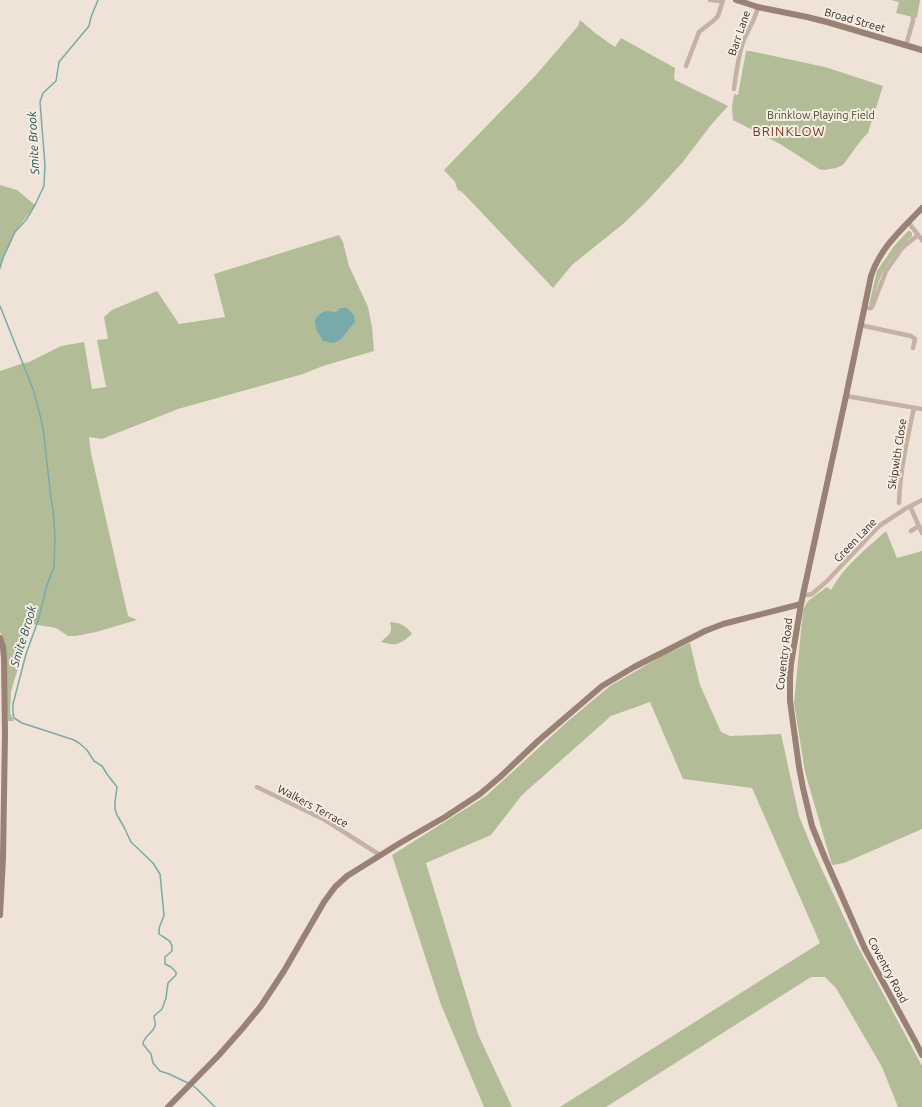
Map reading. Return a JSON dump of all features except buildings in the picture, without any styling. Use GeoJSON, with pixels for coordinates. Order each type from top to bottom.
{"type":"FeatureCollection","features":[{"type":"Feature","properties":{"kind":"main road","name":"Broad Street"},"geometry":{"type":"LineString","coordinates":[[736,0],[758,7],[807,17],[922,50]]}},
{"type":"Feature","properties":{"kind":"main road","name":"Coventry Road"},"geometry":{"type":"LineString","coordinates":[[922,208],[889,243],[874,268],[860,325],[803,594],[790,670],[790,701],[799,766],[809,813],[825,858],[865,949],[922,1055]]}},
{"type":"Feature","properties":{"kind":"main road"},"geometry":{"type":"LineString","coordinates":[[168,1107],[242,1029],[261,1006],[284,971],[324,902],[334,887],[347,876],[445,817],[480,794],[602,686],[621,674],[656,655],[723,624],[801,604]]}},
{"type":"Feature","properties":{"kind":"main road"},"geometry":{"type":"LineString","coordinates":[[0,638],[3,647],[4,659],[2,694],[5,777],[2,893],[0,915]]}},
{"type":"Feature","properties":{"kind":"street"},"geometry":{"type":"LineString","coordinates":[[710,0],[714,2],[720,0]]}},
{"type":"Feature","properties":{"kind":"street"},"geometry":{"type":"LineString","coordinates":[[686,66],[699,32],[713,22],[718,16],[723,0]]}},
{"type":"Feature","properties":{"kind":"street","name":"Barr Lane"},"geometry":{"type":"LineString","coordinates":[[734,89],[740,51],[758,7]]}},
{"type":"Feature","properties":{"kind":"street"},"geometry":{"type":"LineString","coordinates":[[906,45],[913,15]]}},
{"type":"Feature","properties":{"kind":"street"},"geometry":{"type":"LineString","coordinates":[[908,222],[922,240]]}},
{"type":"Feature","properties":{"kind":"street"},"geometry":{"type":"LineString","coordinates":[[864,308],[871,308],[873,306],[886,271],[902,248],[918,235]]}},
{"type":"Feature","properties":{"kind":"street"},"geometry":{"type":"LineString","coordinates":[[860,325],[911,336],[915,339],[913,348]]}},
{"type":"Feature","properties":{"kind":"street"},"geometry":{"type":"LineString","coordinates":[[846,396],[922,409]]}},
{"type":"Feature","properties":{"kind":"street","name":"Skipwith Close"},"geometry":{"type":"LineString","coordinates":[[899,503],[903,461],[914,408]]}},
{"type":"Feature","properties":{"kind":"street","name":"Green Lane"},"geometry":{"type":"LineString","coordinates":[[803,594],[812,594],[828,581],[879,526],[922,500]]}},
{"type":"Feature","properties":{"kind":"street"},"geometry":{"type":"LineString","coordinates":[[910,506],[922,533]]}},
{"type":"Feature","properties":{"kind":"street"},"geometry":{"type":"LineString","coordinates":[[910,531],[919,526]]}},
{"type":"Feature","properties":{"kind":"street","name":"Walkers Terrace"},"geometry":{"type":"LineString","coordinates":[[257,787],[325,820],[380,855]]}},
{"type":"Feature","properties":{"kind":"green space"},"geometry":{"type":"Polygon","coordinates":[[[891,0],[920,0],[917,18],[896,13],[899,2],[891,0]]]}},
{"type":"Feature","properties":{"kind":"green space"},"geometry":{"type":"Polygon","coordinates":[[[580,20],[615,47],[621,38],[675,68],[675,80],[728,106],[711,125],[682,163],[647,201],[623,224],[572,265],[553,288],[464,194],[459,190],[458,191],[455,182],[444,170],[536,75],[578,26],[580,20]]]}},
{"type":"Feature","properties":{"kind":"green space","name":"Brinklow Playing Field"},"geometry":{"type":"Polygon","coordinates":[[[746,51],[825,67],[883,86],[868,133],[843,165],[824,170],[819,169],[780,144],[733,120],[732,107],[734,94],[738,95],[746,51]]]}},
{"type":"Feature","properties":{"kind":"green space"},"geometry":{"type":"Polygon","coordinates":[[[0,185],[17,190],[35,205],[15,232],[0,268],[0,185]]]}},
{"type":"Feature","properties":{"kind":"green space"},"geometry":{"type":"Polygon","coordinates":[[[908,231],[912,233],[912,236],[895,254],[884,270],[878,282],[873,303],[870,306],[877,271],[894,246],[908,231]]]}},
{"type":"Feature","properties":{"kind":"green space"},"geometry":{"type":"Polygon","coordinates":[[[339,235],[343,242],[349,266],[368,307],[372,327],[374,351],[323,366],[303,374],[178,409],[102,439],[89,437],[91,453],[128,616],[137,620],[96,632],[76,636],[68,636],[56,628],[32,624],[11,692],[10,713],[14,721],[8,721],[2,636],[0,632],[0,371],[29,362],[61,346],[84,342],[92,389],[106,387],[97,340],[108,339],[104,317],[112,310],[157,291],[179,324],[225,317],[214,274],[339,235]]]}},
{"type":"Feature","properties":{"kind":"green space"},"geometry":{"type":"Polygon","coordinates":[[[886,531],[897,558],[922,551],[922,829],[844,863],[832,865],[805,772],[794,703],[803,610],[808,601],[827,587],[831,590],[842,573],[863,551],[886,531]]]}},
{"type":"Feature","properties":{"kind":"green space"},"geometry":{"type":"Polygon","coordinates":[[[390,622],[402,625],[412,634],[398,644],[381,642],[391,631],[390,622]]]}},
{"type":"Feature","properties":{"kind":"green space"},"geometry":{"type":"Polygon","coordinates":[[[690,643],[700,685],[721,732],[730,736],[781,734],[799,816],[812,848],[856,943],[922,1066],[922,1107],[898,1107],[882,1067],[836,988],[825,977],[811,977],[606,1107],[560,1107],[820,943],[752,788],[683,779],[650,702],[611,716],[522,795],[491,835],[426,863],[478,1034],[512,1107],[484,1107],[440,1002],[392,855],[486,796],[568,721],[610,686],[662,656],[690,643]]]}},
{"type":"Feature","properties":{"kind":"water"},"geometry":{"type":"Polygon","coordinates":[[[340,308],[347,308],[354,315],[355,322],[340,340],[334,343],[323,341],[316,329],[315,320],[324,312],[336,312],[340,308]]]}},
{"type":"Feature","properties":{"kind":"waterway","name":"Smite Brook"},"geometry":{"type":"LineString","coordinates":[[0,268],[15,232],[26,220],[44,186],[45,165],[40,102],[43,93],[56,81],[59,62],[89,26],[98,0]]}},
{"type":"Feature","properties":{"kind":"waterway","name":"Smite Brook"},"geometry":{"type":"LineString","coordinates":[[0,306],[33,389],[39,411],[43,428],[55,535],[54,567],[47,585],[38,621],[26,654],[13,704],[14,718],[22,723],[74,740],[87,750],[94,761],[102,766],[117,787],[115,809],[131,842],[153,863],[160,874],[164,915],[159,934],[172,945],[172,951],[165,957],[165,964],[171,967],[176,972],[176,975],[168,983],[166,998],[162,1009],[154,1016],[155,1026],[143,1044],[151,1054],[153,1063],[160,1071],[188,1083]]}},
{"type":"Feature","properties":{"kind":"waterway","name":"Smite Brook"},"geometry":{"type":"LineString","coordinates":[[192,1085],[215,1107]]}},
{"type":"Feature","properties":{"kind":"district","name":"BRINKLOW"},"geometry":{"type":"Point","coordinates":[789,131]}}]}
